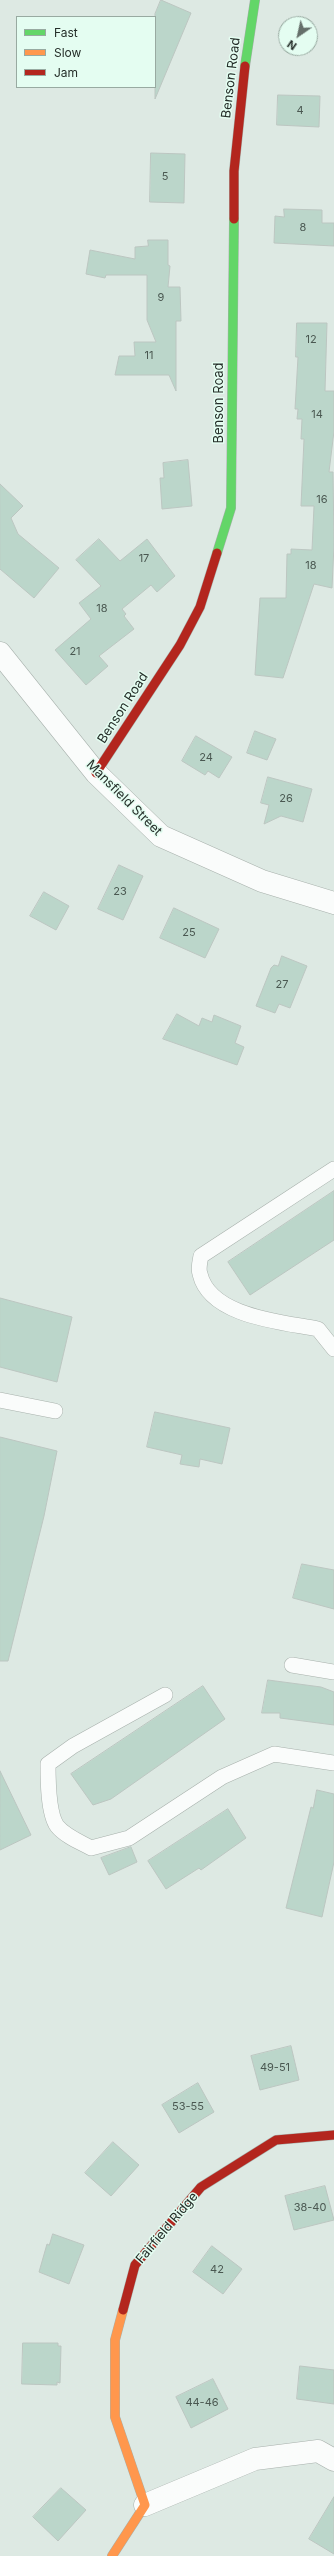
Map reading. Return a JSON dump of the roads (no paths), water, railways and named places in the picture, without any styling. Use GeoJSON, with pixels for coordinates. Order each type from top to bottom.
{"type":"FeatureCollection","features":[{"type":"Feature","properties":{"kind":"street","name":"Benson Road"},"geometry":{"type":"LineString","coordinates":[[96,773],[180,645],[200,607],[231,508],[234,171],[246,51],[255,0]]}},
{"type":"Feature","properties":{"kind":"street","name":"Mansfield Street"},"geometry":{"type":"LineString","coordinates":[[0,653],[96,773],[161,836],[262,881],[334,903]]}},
{"type":"Feature","properties":{"kind":"street","name":"Fairfield Ridge"},"geometry":{"type":"LineString","coordinates":[[146,2505],[115,2417],[115,2340],[135,2265],[201,2187],[276,2140],[334,2135]]}},
{"type":"Feature","properties":{"kind":"street"},"geometry":{"type":"LineString","coordinates":[[112,2556],[146,2505],[255,2459],[318,2452],[334,2460]]}},
{"type":"Feature","properties":{"kind":"lane"},"geometry":{"type":"LineString","coordinates":[[334,1169],[201,1256],[200,1274],[210,1292],[229,1307],[245,1314],[318,1328],[334,1350]]}},
{"type":"Feature","properties":{"kind":"lane"},"geometry":{"type":"LineString","coordinates":[[0,1400],[55,1412]]}},
{"type":"Feature","properties":{"kind":"lane"},"geometry":{"type":"LineString","coordinates":[[292,1665],[334,1672]]}},
{"type":"Feature","properties":{"kind":"lane"},"geometry":{"type":"LineString","coordinates":[[165,1696],[73,1746],[48,1764],[48,1792],[56,1825],[70,1837],[92,1848],[129,1838],[222,1777],[274,1754],[334,1763]]}}]}
